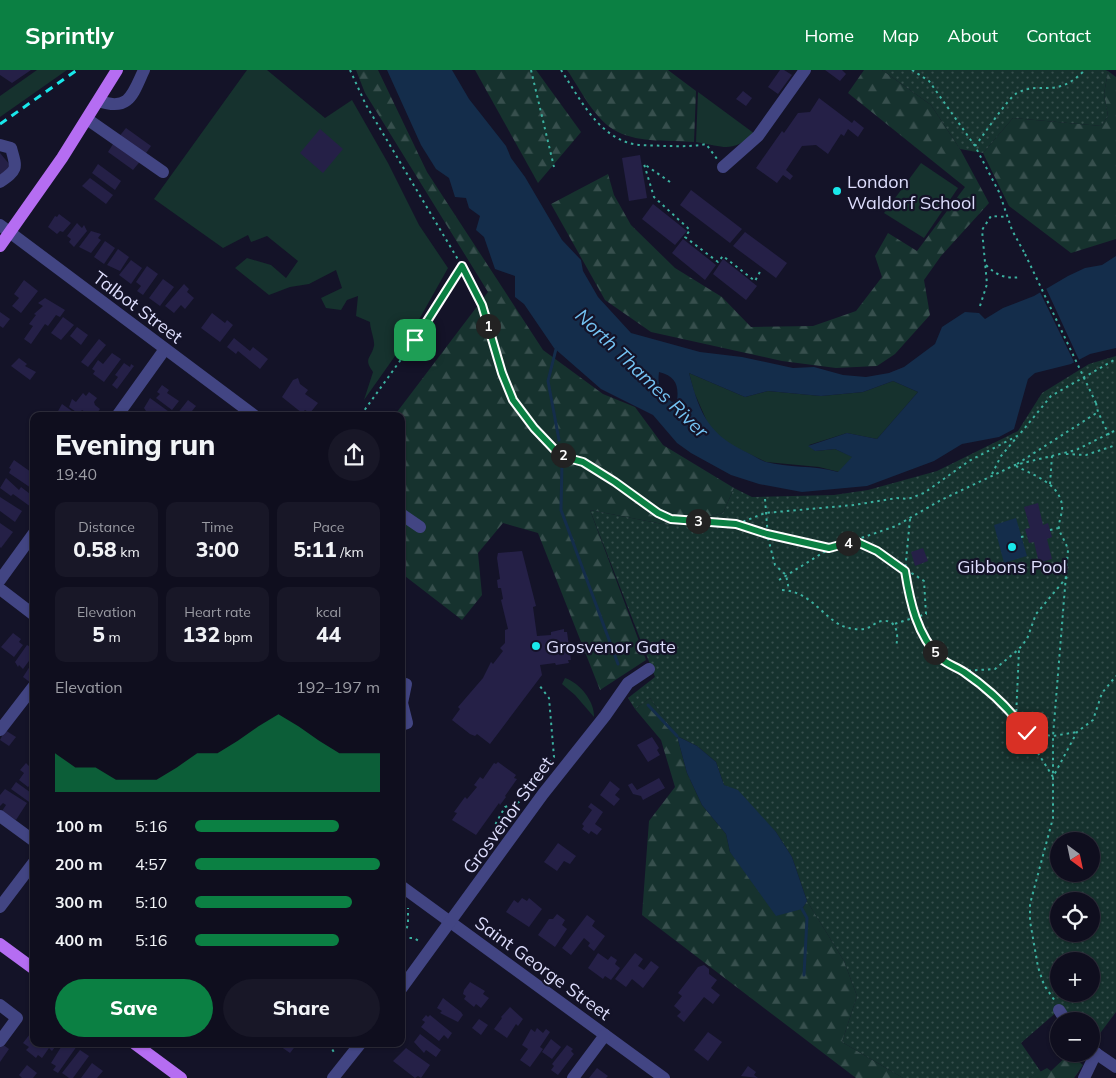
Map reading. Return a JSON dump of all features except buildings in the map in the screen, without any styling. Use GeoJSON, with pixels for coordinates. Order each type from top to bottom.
{"type":"FeatureCollection","features":[{"type":"Feature","properties":{"kind":"main road"},"geometry":{"type":"LineString","coordinates":[[0,246],[5,228],[87,119],[117,70]]}},
{"type":"Feature","properties":{"kind":"main road"},"geometry":{"type":"LineString","coordinates":[[0,944],[30,966]]}},
{"type":"Feature","properties":{"kind":"main road"},"geometry":{"type":"LineString","coordinates":[[139,1047],[182,1078]]}},
{"type":"Feature","properties":{"kind":"street"},"geometry":{"type":"LineString","coordinates":[[99,101],[112,105],[125,102],[135,91],[144,70]]}},
{"type":"Feature","properties":{"kind":"street"},"geometry":{"type":"LineString","coordinates":[[723,167],[758,136],[805,70]]}},
{"type":"Feature","properties":{"kind":"street"},"geometry":{"type":"LineString","coordinates":[[87,119],[163,172]]}},
{"type":"Feature","properties":{"kind":"street"},"geometry":{"type":"LineString","coordinates":[[0,145],[11,148],[16,168],[14,172],[0,182]]}},
{"type":"Feature","properties":{"kind":"street","name":"Talbot Street"},"geometry":{"type":"LineString","coordinates":[[5,228],[250,412]]}},
{"type":"Feature","properties":{"kind":"street"},"geometry":{"type":"LineString","coordinates":[[120,412],[164,349]]}},
{"type":"Feature","properties":{"kind":"street"},"geometry":{"type":"LineString","coordinates":[[405,517],[420,527]]}},
{"type":"Feature","properties":{"kind":"street"},"geometry":{"type":"LineString","coordinates":[[0,580],[30,539]]}},
{"type":"Feature","properties":{"kind":"street"},"geometry":{"type":"LineString","coordinates":[[0,589],[30,612]]}},
{"type":"Feature","properties":{"kind":"street","name":"Grosvenor Street"},"geometry":{"type":"LineString","coordinates":[[405,984],[530,811],[628,684],[649,669]]}},
{"type":"Feature","properties":{"kind":"street"},"geometry":{"type":"LineString","coordinates":[[405,689],[406,684]]}},
{"type":"Feature","properties":{"kind":"street"},"geometry":{"type":"LineString","coordinates":[[0,730],[30,691]]}},
{"type":"Feature","properties":{"kind":"street"},"geometry":{"type":"LineString","coordinates":[[0,816],[30,837]]}},
{"type":"Feature","properties":{"kind":"street"},"geometry":{"type":"LineString","coordinates":[[0,907],[30,867]]}},
{"type":"Feature","properties":{"kind":"street","name":"Saint George Street"},"geometry":{"type":"LineString","coordinates":[[405,889],[664,1078]]}},
{"type":"Feature","properties":{"kind":"street"},"geometry":{"type":"LineString","coordinates":[[0,1005],[16,1018],[0,1041]]}},
{"type":"Feature","properties":{"kind":"street"},"geometry":{"type":"LineString","coordinates":[[573,1078],[605,1035]]}},
{"type":"Feature","properties":{"kind":"street"},"geometry":{"type":"LineString","coordinates":[[336,1077],[358,1047]]}},
{"type":"Feature","properties":{"kind":"street"},"geometry":{"type":"LineString","coordinates":[[1100,1056],[1116,1067]]}},
{"type":"Feature","properties":{"kind":"street"},"geometry":{"type":"LineString","coordinates":[[1084,1078],[1089,1062]]}},
{"type":"Feature","properties":{"kind":"path"},"geometry":{"type":"LineString","coordinates":[[350,70],[366,105],[462,266],[482,305],[502,373],[513,400],[534,428],[554,449],[568,458],[583,462],[658,513],[671,519],[736,524],[767,534],[829,548]]}},
{"type":"Feature","properties":{"kind":"path"},"geometry":{"type":"LineString","coordinates":[[530,70],[554,167]]}},
{"type":"Feature","properties":{"kind":"path"},"geometry":{"type":"LineString","coordinates":[[561,70],[597,123],[614,136],[629,143],[646,145],[696,146],[706,144],[723,167]]}},
{"type":"Feature","properties":{"kind":"path"},"geometry":{"type":"LineString","coordinates":[[912,70],[929,81],[975,146],[999,192],[1012,230],[1096,403],[1098,412],[1109,435]]}},
{"type":"Feature","properties":{"kind":"path"},"geometry":{"type":"LineString","coordinates":[[975,146],[1015,94],[1028,90],[1053,89],[1066,86],[1085,70]]}},
{"type":"Feature","properties":{"kind":"path"},"geometry":{"type":"LineString","coordinates":[[670,182],[644,164],[654,198],[690,230],[685,237],[718,262],[723,256],[755,281],[761,270]]}},
{"type":"Feature","properties":{"kind":"path"},"geometry":{"type":"LineString","coordinates":[[980,306],[987,284],[982,230],[991,216],[1007,217]]}},
{"type":"Feature","properties":{"kind":"path"},"geometry":{"type":"LineString","coordinates":[[986,265],[994,273],[1009,279],[1021,277]]}},
{"type":"Feature","properties":{"kind":"path"},"geometry":{"type":"LineString","coordinates":[[363,412],[415,340],[462,266]]}},
{"type":"Feature","properties":{"kind":"path"},"geometry":{"type":"LineString","coordinates":[[992,476],[1002,456],[1051,396],[1116,359]]}},
{"type":"Feature","properties":{"kind":"path"},"geometry":{"type":"LineString","coordinates":[[1016,466],[1098,412]]}},
{"type":"Feature","properties":{"kind":"path"},"geometry":{"type":"LineString","coordinates":[[779,580],[829,548],[855,541],[910,519],[941,500],[1016,466],[1063,454],[1109,435],[1116,430]]}},
{"type":"Feature","properties":{"kind":"path"},"geometry":{"type":"LineString","coordinates":[[736,524],[765,513],[854,505],[897,498],[908,499],[924,493],[969,461],[1019,435]]}},
{"type":"Feature","properties":{"kind":"path"},"geometry":{"type":"LineString","coordinates":[[1063,454],[1086,455],[1116,445]]}},
{"type":"Feature","properties":{"kind":"path"},"geometry":{"type":"LineString","coordinates":[[1050,484],[1052,456]]}},
{"type":"Feature","properties":{"kind":"path"},"geometry":{"type":"LineString","coordinates":[[1016,466],[1050,484],[1062,504],[1059,528],[1066,540],[1068,550],[1053,736],[1053,818],[1030,904],[1030,921],[1038,967],[1044,984],[1059,1010]]}},
{"type":"Feature","properties":{"kind":"path"},"geometry":{"type":"LineString","coordinates":[[764,499],[767,534],[775,564],[786,575],[789,590]]}},
{"type":"Feature","properties":{"kind":"path"},"geometry":{"type":"LineString","coordinates":[[910,519],[905,571],[915,618],[942,660],[962,671],[991,692],[1016,718],[1053,777]]}},
{"type":"Feature","properties":{"kind":"path"},"geometry":{"type":"LineString","coordinates":[[1050,530],[1059,528]]}},
{"type":"Feature","properties":{"kind":"path"},"geometry":{"type":"LineString","coordinates":[[1021,538],[1027,536]]}},
{"type":"Feature","properties":{"kind":"path"},"geometry":{"type":"LineString","coordinates":[[782,590],[789,590],[816,604],[836,623],[846,628],[866,630],[883,621],[894,624],[926,614],[924,581],[905,571],[877,551],[855,541]]}},
{"type":"Feature","properties":{"kind":"path"},"geometry":{"type":"LineString","coordinates":[[962,671],[996,669],[1019,650],[1027,639],[1036,614],[1067,577]]}},
{"type":"Feature","properties":{"kind":"path"},"geometry":{"type":"LineString","coordinates":[[894,624],[898,634],[896,646]]}},
{"type":"Feature","properties":{"kind":"path"},"geometry":{"type":"LineString","coordinates":[[1016,718],[1019,650]]}},
{"type":"Feature","properties":{"kind":"path"},"geometry":{"type":"LineString","coordinates":[[1053,777],[1077,732],[1093,720],[1102,693],[1116,676]]}},
{"type":"Feature","properties":{"kind":"path"},"geometry":{"type":"LineString","coordinates":[[494,837],[496,823],[505,807],[519,802],[554,757],[549,698],[539,685]]}},
{"type":"Feature","properties":{"kind":"path"},"geometry":{"type":"LineString","coordinates":[[1027,733],[1053,736],[1077,732]]}},
{"type":"Feature","properties":{"kind":"path"},"geometry":{"type":"LineString","coordinates":[[405,932],[408,925],[408,908]]}},
{"type":"Feature","properties":{"kind":"path"},"geometry":{"type":"LineString","coordinates":[[405,939],[414,938],[419,941]]}},
{"type":"Feature","properties":{"kind":"path"},"geometry":{"type":"LineString","coordinates":[[331,1047],[335,1054]]}},
{"type":"Feature","properties":{"kind":"green space"},"geometry":{"type":"Polygon","coordinates":[[[37,70],[67,70],[0,117],[0,96],[37,70]]]}},
{"type":"Feature","properties":{"kind":"green space"},"geometry":{"type":"Polygon","coordinates":[[[247,70],[267,70],[325,118],[352,100],[388,163],[419,225],[448,268],[412,332],[364,400],[373,372],[368,361],[374,346],[370,322],[356,316],[358,296],[347,300],[341,310],[326,308],[321,298],[342,288],[336,270],[309,284],[290,287],[269,295],[235,268],[247,258],[271,265],[286,278],[298,261],[267,236],[251,242],[248,235],[223,248],[154,199],[247,70]]]}},
{"type":"Feature","properties":{"kind":"green space"},"geometry":{"type":"Polygon","coordinates":[[[356,70],[378,70],[427,172],[543,350],[603,394],[635,407],[663,445],[734,488],[723,513],[673,526],[590,510],[646,660],[600,690],[538,533],[503,523],[478,553],[482,595],[462,620],[405,576],[405,412],[397,412],[488,292],[365,93],[356,70]]]}},
{"type":"Feature","properties":{"kind":"green space"},"geometry":{"type":"Polygon","coordinates":[[[475,70],[536,70],[581,132],[538,183],[475,70]]]}},
{"type":"Feature","properties":{"kind":"green space"},"geometry":{"type":"Polygon","coordinates":[[[567,70],[668,70],[696,91],[694,142],[636,138],[618,132],[595,113],[567,70]]]}},
{"type":"Feature","properties":{"kind":"green space"},"geometry":{"type":"Polygon","coordinates":[[[864,70],[882,70],[931,105],[960,149],[989,203],[941,256],[924,280],[930,315],[895,354],[877,366],[836,368],[782,361],[651,332],[605,300],[551,204],[608,174],[614,195],[631,225],[675,268],[722,297],[751,327],[813,326],[856,311],[882,277],[875,256],[888,233],[917,251],[965,187],[848,93],[864,70]]]}},
{"type":"Feature","properties":{"kind":"green space"},"geometry":{"type":"Polygon","coordinates":[[[882,70],[1105,70],[1108,71],[1104,94],[1108,116],[1101,126],[1013,118],[983,153],[960,149],[931,105],[882,70]]]}},
{"type":"Feature","properties":{"kind":"green space"},"geometry":{"type":"Polygon","coordinates":[[[1108,71],[1116,77],[1116,239],[1071,253],[1009,206],[983,153],[1013,118],[1101,126],[1108,116],[1104,94],[1108,71]]]}},
{"type":"Feature","properties":{"kind":"green space"},"geometry":{"type":"Polygon","coordinates":[[[698,92],[755,134],[739,144],[727,147],[696,142],[698,92]]]}},
{"type":"Feature","properties":{"kind":"green space"},"geometry":{"type":"Polygon","coordinates":[[[921,163],[958,188],[924,238],[884,213],[921,163]]]}},
{"type":"Feature","properties":{"kind":"green space"},"geometry":{"type":"Polygon","coordinates":[[[1116,356],[1116,1012],[1100,1033],[1100,1012],[1061,1012],[1059,1010],[1050,1012],[1050,1018],[1021,1043],[1041,1072],[1029,1078],[903,1078],[842,1042],[857,996],[844,961],[807,901],[792,857],[776,832],[724,785],[716,762],[697,746],[677,736],[650,698],[635,709],[628,698],[655,677],[590,510],[673,526],[723,513],[734,488],[752,497],[834,495],[868,490],[937,471],[1018,431],[1042,393],[1089,364],[1116,356]]]}},
{"type":"Feature","properties":{"kind":"green space"},"geometry":{"type":"Polygon","coordinates":[[[689,373],[745,397],[768,391],[821,396],[863,392],[893,381],[918,392],[877,439],[847,433],[809,445],[815,451],[835,449],[853,457],[839,472],[819,467],[766,462],[726,443],[709,426],[694,392],[689,373]]]}},
{"type":"Feature","properties":{"kind":"green space"},"geometry":{"type":"Polygon","coordinates":[[[565,678],[571,680],[586,694],[592,705],[594,717],[575,695],[562,684],[565,678]]]}},
{"type":"Feature","properties":{"kind":"green space"},"geometry":{"type":"Polygon","coordinates":[[[650,698],[677,736],[687,773],[702,805],[726,834],[730,852],[802,909],[807,901],[844,961],[857,996],[842,1042],[903,1078],[856,1078],[642,915],[649,821],[675,787],[661,740],[635,709],[650,698]]]}},
{"type":"Feature","properties":{"kind":"green space"},"geometry":{"type":"Polygon","coordinates":[[[1061,1062],[1079,1062],[1083,1065],[1074,1078],[1029,1078],[1047,1068],[1051,1071],[1061,1062]]]}},
{"type":"Feature","properties":{"kind":"water","name":"North Thames River"},"geometry":{"type":"Polygon","coordinates":[[[387,70],[452,70],[469,99],[506,146],[511,158],[525,177],[562,240],[581,260],[583,271],[598,297],[631,333],[700,352],[742,357],[793,368],[814,367],[843,375],[866,377],[889,373],[904,367],[935,344],[942,327],[965,312],[979,313],[985,319],[1003,308],[1034,296],[1068,276],[1085,268],[1102,265],[1116,256],[1116,348],[1090,354],[1071,364],[1035,373],[1028,379],[1014,429],[999,437],[962,444],[934,461],[867,486],[802,492],[759,484],[731,475],[691,453],[677,443],[653,415],[601,389],[554,348],[524,304],[515,297],[515,276],[495,269],[484,237],[476,230],[480,216],[469,208],[466,198],[455,197],[449,178],[436,169],[421,145],[387,70]],[[659,372],[659,385],[663,392],[672,402],[677,401],[677,386],[675,382],[669,376],[659,372]],[[689,373],[702,412],[715,431],[724,439],[766,462],[838,472],[852,457],[835,449],[815,451],[808,446],[847,433],[877,439],[918,392],[893,381],[863,392],[821,396],[768,391],[745,397],[689,373]]]}},
{"type":"Feature","properties":{"kind":"water","name":"Gibbons Pool"},"geometry":{"type":"Polygon","coordinates":[[[1016,518],[1027,556],[1004,563],[994,525],[1016,518]]]}},
{"type":"Feature","properties":{"kind":"water"},"geometry":{"type":"Polygon","coordinates":[[[677,736],[697,746],[716,762],[724,785],[738,790],[776,832],[792,857],[807,901],[802,909],[776,916],[730,852],[726,834],[702,805],[687,773],[677,736]]]}},
{"type":"Feature","properties":{"kind":"pier"},"geometry":{"type":"Polygon","coordinates":[[[1045,286],[1080,362],[1075,364],[1039,290],[1045,286]]]}},
{"type":"Feature","properties":{"kind":"waterway"},"geometry":{"type":"LineString","coordinates":[[556,349],[548,381],[559,440]]}},
{"type":"Feature","properties":{"kind":"waterway"},"geometry":{"type":"LineString","coordinates":[[562,463],[561,510],[618,664]]}},
{"type":"Feature","properties":{"kind":"waterway"},"geometry":{"type":"LineString","coordinates":[[648,705],[677,736]]}},
{"type":"Feature","properties":{"kind":"waterway"},"geometry":{"type":"LineString","coordinates":[[802,909],[807,918],[804,975]]}},
{"type":"Feature","properties":{"kind":"railway"},"geometry":{"type":"LineString","coordinates":[[0,124],[77,70]]}},
{"type":"Feature","properties":{"kind":"place","name":"London Waldorf School"},"geometry":{"type":"Point","coordinates":[837,191]}},
{"type":"Feature","properties":{"kind":"place","name":"Gibbons Pool"},"geometry":{"type":"Point","coordinates":[1012,547]}},
{"type":"Feature","properties":{"kind":"place","name":"Grosvenor Gate"},"geometry":{"type":"Point","coordinates":[536,646]}},
{"type":"Feature","properties":{"kind":"route"},"geometry":{"type":"LineString","coordinates":[[415,340],[462,266],[482,305],[502,373],[513,400],[534,428],[554,449],[568,458],[583,462],[658,513],[671,519],[736,524],[767,534],[829,548],[855,541],[877,551],[905,571],[915,618],[933,650],[942,660],[962,671],[991,692],[1016,718],[1027,733]]}}]}
